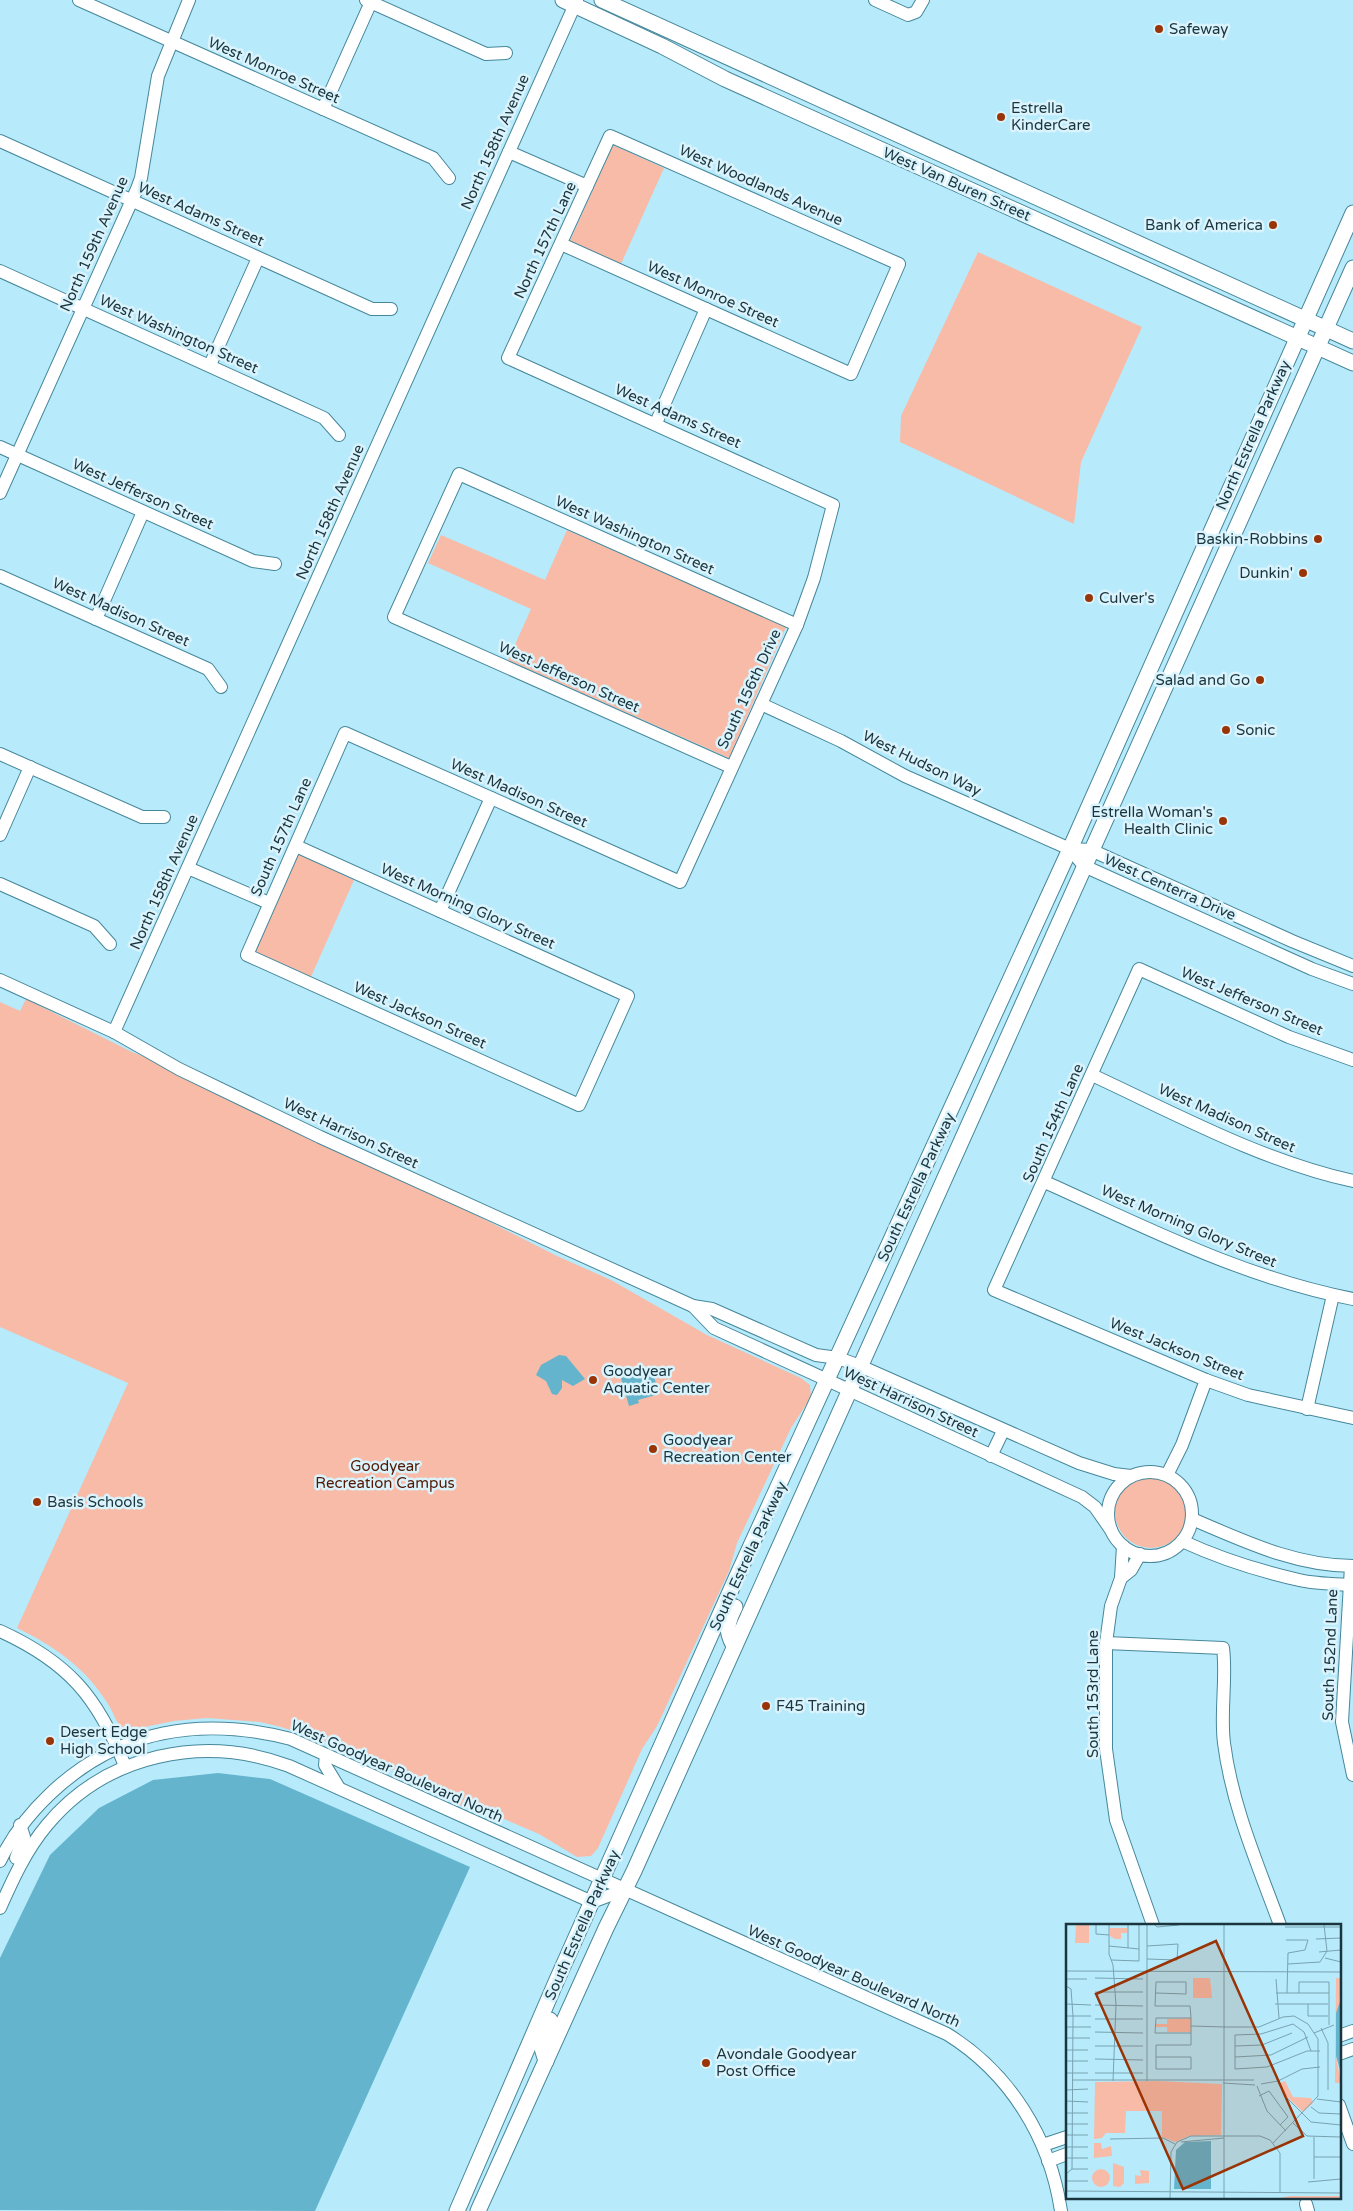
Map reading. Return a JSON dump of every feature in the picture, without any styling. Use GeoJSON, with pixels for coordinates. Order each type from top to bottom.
{"type":"FeatureCollection","features":[{"type":"Feature","properties":{"kind":"main road","name":"West Van Buren Street"},"geometry":{"type":"LineString","coordinates":[[602,0],[1353,341]]}},
{"type":"Feature","properties":{"kind":"main road","name":"West Van Buren Street"},"geometry":{"type":"LineString","coordinates":[[572,2],[725,79],[1353,363]]}},
{"type":"Feature","properties":{"kind":"main road"},"geometry":{"type":"LineString","coordinates":[[1048,225],[1057,206]]}},
{"type":"Feature","properties":{"kind":"main road","name":"North Estrella Parkway"},"geometry":{"type":"LineString","coordinates":[[1070,849],[1304,319],[1353,213]]}},
{"type":"Feature","properties":{"kind":"main road","name":"North Estrella Parkway"},"geometry":{"type":"LineString","coordinates":[[1084,866],[1353,268]]}},
{"type":"Feature","properties":{"kind":"main road"},"geometry":{"type":"LineString","coordinates":[[1186,587],[1206,596]]}},
{"type":"Feature","properties":{"kind":"main road","name":"South Estrella Parkway"},"geometry":{"type":"LineString","coordinates":[[457,2211],[556,1982],[738,1574],[1070,849]]}},
{"type":"Feature","properties":{"kind":"main road","name":"South Estrella Parkway"},"geometry":{"type":"LineString","coordinates":[[478,2211],[850,1391],[1084,866]]}},
{"type":"Feature","properties":{"kind":"main road"},"geometry":{"type":"LineString","coordinates":[[734,1646],[727,1631],[727,1624],[741,1594],[738,1574]]}},
{"type":"Feature","properties":{"kind":"main road"},"geometry":{"type":"LineString","coordinates":[[494,2126],[524,2082],[546,2061],[541,2045],[557,2001],[556,1982]]}},
{"type":"Feature","properties":{"kind":"street","name":"West Monroe Street"},"geometry":{"type":"LineString","coordinates":[[79,0],[433,158],[449,178]]}},
{"type":"Feature","properties":{"kind":"street","name":"North 159th Avenue"},"geometry":{"type":"LineString","coordinates":[[0,493],[141,178],[158,76],[170,42],[189,0]]}},
{"type":"Feature","properties":{"kind":"street"},"geometry":{"type":"LineString","coordinates":[[875,0],[908,15],[916,12],[923,0]]}},
{"type":"Feature","properties":{"kind":"street"},"geometry":{"type":"LineString","coordinates":[[323,109],[368,1],[486,54],[506,52]]}},
{"type":"Feature","properties":{"kind":"street","name":"North 158th Avenue"},"geometry":{"type":"LineString","coordinates":[[114,1032],[509,152],[572,2]]}},
{"type":"Feature","properties":{"kind":"street","name":"North 157th Lane"},"geometry":{"type":"LineString","coordinates":[[508,358],[610,136]]}},
{"type":"Feature","properties":{"kind":"street","name":"West Woodlands Avenue"},"geometry":{"type":"LineString","coordinates":[[610,136],[899,264],[851,374]]}},
{"type":"Feature","properties":{"kind":"street","name":"West Adams Street"},"geometry":{"type":"LineString","coordinates":[[0,141],[372,309],[391,309]]}},
{"type":"Feature","properties":{"kind":"street"},"geometry":{"type":"LineString","coordinates":[[509,152],[587,186]]}},
{"type":"Feature","properties":{"kind":"street","name":"West Monroe Street"},"geometry":{"type":"LineString","coordinates":[[561,244],[851,374]]}},
{"type":"Feature","properties":{"kind":"street"},"geometry":{"type":"LineString","coordinates":[[210,365],[258,258]]}},
{"type":"Feature","properties":{"kind":"street","name":"West Washington Street"},"geometry":{"type":"LineString","coordinates":[[0,271],[324,418],[339,435]]}},
{"type":"Feature","properties":{"kind":"street"},"geometry":{"type":"LineString","coordinates":[[656,423],[706,309]]}},
{"type":"Feature","properties":{"kind":"street","name":"West Adams Street"},"geometry":{"type":"LineString","coordinates":[[508,358],[656,423],[834,505]]}},
{"type":"Feature","properties":{"kind":"street","name":"West Jefferson Street"},"geometry":{"type":"LineString","coordinates":[[0,447],[253,561],[275,564]]}},
{"type":"Feature","properties":{"kind":"street","name":"West Washington Street"},"geometry":{"type":"LineString","coordinates":[[394,617],[459,474],[797,625]]}},
{"type":"Feature","properties":{"kind":"street","name":"South 156th Drive"},"geometry":{"type":"LineString","coordinates":[[680,882],[797,625],[814,578],[834,505]]}},
{"type":"Feature","properties":{"kind":"street"},"geometry":{"type":"LineString","coordinates":[[96,619],[143,512]]}},
{"type":"Feature","properties":{"kind":"street","name":"West Madison Street"},"geometry":{"type":"LineString","coordinates":[[0,576],[208,669],[221,687]]}},
{"type":"Feature","properties":{"kind":"street","name":"West Jefferson Street"},"geometry":{"type":"LineString","coordinates":[[394,617],[731,767]]}},
{"type":"Feature","properties":{"kind":"street","name":"West Hudson Way"},"geometry":{"type":"LineString","coordinates":[[761,704],[841,741],[905,776],[1070,849]]}},
{"type":"Feature","properties":{"kind":"street","name":"West Madison Street"},"geometry":{"type":"LineString","coordinates":[[345,733],[680,882]]}},
{"type":"Feature","properties":{"kind":"street","name":"South 157th Lane"},"geometry":{"type":"LineString","coordinates":[[247,955],[345,733]]}},
{"type":"Feature","properties":{"kind":"street"},"geometry":{"type":"LineString","coordinates":[[0,754],[142,817],[164,817]]}},
{"type":"Feature","properties":{"kind":"street"},"geometry":{"type":"LineString","coordinates":[[0,835],[30,767]]}},
{"type":"Feature","properties":{"kind":"street"},"geometry":{"type":"LineString","coordinates":[[440,911],[491,798]]}},
{"type":"Feature","properties":{"kind":"street","name":"West Morning Glory Street"},"geometry":{"type":"LineString","coordinates":[[296,846],[628,996],[579,1105]]}},
{"type":"Feature","properties":{"kind":"street","name":"West Centerra Drive"},"geometry":{"type":"LineString","coordinates":[[1070,849],[1091,850],[1292,941],[1353,966]]}},
{"type":"Feature","properties":{"kind":"street","name":"West Centerra Drive"},"geometry":{"type":"LineString","coordinates":[[1070,849],[1084,866],[1312,968],[1353,984]]}},
{"type":"Feature","properties":{"kind":"street"},"geometry":{"type":"LineString","coordinates":[[188,868],[269,904]]}},
{"type":"Feature","properties":{"kind":"street"},"geometry":{"type":"LineString","coordinates":[[0,884],[94,926],[110,944]]}},
{"type":"Feature","properties":{"kind":"street","name":"West Jackson Street"},"geometry":{"type":"LineString","coordinates":[[247,955],[579,1105]]}},
{"type":"Feature","properties":{"kind":"street","name":"West Jefferson Street"},"geometry":{"type":"LineString","coordinates":[[1139,969],[1289,1037],[1353,1060]]}},
{"type":"Feature","properties":{"kind":"street","name":"South 154th Lane"},"geometry":{"type":"LineString","coordinates":[[994,1290],[1045,1182],[1139,969]]}},
{"type":"Feature","properties":{"kind":"street","name":"West Harrison Street"},"geometry":{"type":"LineString","coordinates":[[0,980],[114,1032],[179,1068],[320,1138],[693,1306],[712,1309],[816,1355],[838,1358],[860,1366],[1003,1431],[1097,1470],[1131,1476]]}},
{"type":"Feature","properties":{"kind":"street","name":"West Madison Street"},"geometry":{"type":"LineString","coordinates":[[1092,1075],[1244,1145],[1300,1167],[1353,1181]]}},
{"type":"Feature","properties":{"kind":"street","name":"West Morning Glory Street"},"geometry":{"type":"LineString","coordinates":[[1045,1182],[1246,1271],[1353,1299]]}},
{"type":"Feature","properties":{"kind":"street","name":"West Jackson Street"},"geometry":{"type":"LineString","coordinates":[[994,1290],[1206,1380],[1248,1395],[1307,1410],[1353,1418]]}},
{"type":"Feature","properties":{"kind":"street"},"geometry":{"type":"LineString","coordinates":[[1307,1410],[1333,1295]]}},
{"type":"Feature","properties":{"kind":"street","name":"West Harrison Street"},"geometry":{"type":"LineString","coordinates":[[693,1306],[714,1328],[1082,1497],[1095,1507],[1111,1530]]}},
{"type":"Feature","properties":{"kind":"street"},"geometry":{"type":"LineString","coordinates":[[1167,1475],[1182,1445],[1206,1380]]}},
{"type":"Feature","properties":{"kind":"street"},"geometry":{"type":"LineString","coordinates":[[991,1456],[1003,1431]]}},
{"type":"Feature","properties":{"kind":"street"},"geometry":{"type":"LineString","coordinates":[[1142,1472],[1155,1472],[1167,1475],[1178,1482],[1186,1493],[1191,1505],[1192,1519],[1189,1530],[1182,1541],[1172,1550],[1159,1555],[1140,1554],[1123,1546],[1111,1530],[1108,1517],[1110,1499],[1120,1483],[1131,1476],[1142,1472]]}},
{"type":"Feature","properties":{"kind":"street"},"geometry":{"type":"LineString","coordinates":[[1192,1519],[1267,1552],[1318,1563],[1352,1566]]}},
{"type":"Feature","properties":{"kind":"street"},"geometry":{"type":"LineString","coordinates":[[1182,1541],[1209,1553],[1268,1572],[1301,1580],[1351,1585]]}},
{"type":"Feature","properties":{"kind":"street","name":"South 153rd Lane"},"geometry":{"type":"LineString","coordinates":[[1123,1546],[1121,1578],[1112,1606],[1106,1643],[1106,1749],[1116,1820],[1153,1924]]}},
{"type":"Feature","properties":{"kind":"street","name":"South 153rd Lane"},"geometry":{"type":"LineString","coordinates":[[1121,1578],[1131,1570],[1140,1554]]}},
{"type":"Feature","properties":{"kind":"street","name":"South 152nd Lane"},"geometry":{"type":"LineString","coordinates":[[1352,1566],[1342,1722],[1353,1775]]}},
{"type":"Feature","properties":{"kind":"street"},"geometry":{"type":"LineString","coordinates":[[0,1631],[42,1653],[77,1682],[96,1708],[117,1746],[125,1766]]}},
{"type":"Feature","properties":{"kind":"street"},"geometry":{"type":"LineString","coordinates":[[1106,1643],[1223,1648],[1226,1668],[1224,1740],[1229,1776],[1245,1832],[1280,1924]]}},
{"type":"Feature","properties":{"kind":"street","name":"West Goodyear Boulevard North"},"geometry":{"type":"LineString","coordinates":[[0,1860],[20,1825],[61,1783],[117,1746],[172,1731],[209,1727],[272,1734],[291,1739],[947,2034],[968,2047],[1012,2093],[1024,2109],[1043,2145],[1061,2211]]}},
{"type":"Feature","properties":{"kind":"street"},"geometry":{"type":"LineString","coordinates":[[2,1904],[26,1854],[56,1814],[87,1788],[125,1766],[144,1759],[186,1751],[242,1752],[289,1766],[592,1902],[624,1890]]}},
{"type":"Feature","properties":{"kind":"street"},"geometry":{"type":"LineString","coordinates":[[326,1755],[325,1765],[339,1789]]}},
{"type":"Feature","properties":{"kind":"street"},"geometry":{"type":"LineString","coordinates":[[2,1904],[7,1875],[23,1843],[24,1837],[20,1825]]}},
{"type":"Feature","properties":{"kind":"street"},"geometry":{"type":"LineString","coordinates":[[1340,2036],[1353,2031]]}},
{"type":"Feature","properties":{"kind":"street"},"geometry":{"type":"LineString","coordinates":[[1340,2054],[1353,2048]]}},
{"type":"Feature","properties":{"kind":"street"},"geometry":{"type":"LineString","coordinates":[[1340,2108],[1349,2136]]}},
{"type":"Feature","properties":{"kind":"street"},"geometry":{"type":"LineString","coordinates":[[1043,2145],[1066,2137]]}},
{"type":"Feature","properties":{"kind":"street"},"geometry":{"type":"LineString","coordinates":[[1048,2161],[1066,2154]]}},
{"type":"Feature","properties":{"kind":"green space"},"geometry":{"type":"Polygon","coordinates":[[[613,145],[664,168],[621,264],[569,243],[613,145]]]}},
{"type":"Feature","properties":{"kind":"green space"},"geometry":{"type":"Polygon","coordinates":[[[978,252],[1142,327],[1081,462],[1074,524],[900,442],[901,416],[978,252]]]}},
{"type":"Feature","properties":{"kind":"green space"},"geometry":{"type":"Polygon","coordinates":[[[567,530],[786,627],[729,758],[508,660],[531,609],[428,563],[441,535],[545,580],[567,530]]]}},
{"type":"Feature","properties":{"kind":"green space"},"geometry":{"type":"Polygon","coordinates":[[[298,854],[354,880],[310,979],[253,954],[298,854]]]}},
{"type":"Feature","properties":{"kind":"green space","name":"Goodyear Recreation Campus"},"geometry":{"type":"Polygon","coordinates":[[[26,999],[132,1052],[203,1080],[341,1147],[557,1256],[611,1280],[707,1335],[801,1378],[810,1385],[811,1397],[791,1428],[737,1543],[729,1571],[657,1726],[642,1749],[598,1848],[591,1856],[577,1857],[539,1834],[490,1813],[458,1805],[414,1779],[350,1750],[281,1727],[260,1722],[207,1718],[174,1721],[125,1731],[121,1728],[110,1707],[90,1679],[56,1650],[17,1628],[128,1383],[0,1327],[0,1002],[20,1011],[26,999]]]}},
{"type":"Feature","properties":{"kind":"green space"},"geometry":{"type":"Polygon","coordinates":[[[1158,1476],[1177,1486],[1185,1498],[1187,1512],[1185,1526],[1177,1538],[1165,1546],[1144,1548],[1125,1538],[1117,1526],[1115,1505],[1125,1486],[1137,1478],[1158,1476]]]}},
{"type":"Feature","properties":{"kind":"water"},"geometry":{"type":"Polygon","coordinates":[[[559,1355],[566,1356],[585,1379],[573,1386],[562,1380],[562,1388],[557,1395],[552,1394],[546,1381],[536,1375],[541,1365],[559,1355]]]}},
{"type":"Feature","properties":{"kind":"water"},"geometry":{"type":"Polygon","coordinates":[[[652,1369],[659,1394],[638,1400],[639,1403],[629,1406],[621,1378],[652,1369]]]}},
{"type":"Feature","properties":{"kind":"water"},"geometry":{"type":"Polygon","coordinates":[[[218,1773],[270,1779],[470,1867],[315,2211],[0,2210],[0,1958],[50,1855],[99,1808],[153,1780],[218,1773]]]}},
{"type":"Feature","properties":{"kind":"place","name":"Safeway"},"geometry":{"type":"Point","coordinates":[1159,29]}},
{"type":"Feature","properties":{"kind":"place","name":"Estrella KinderCare"},"geometry":{"type":"Point","coordinates":[1001,117]}},
{"type":"Feature","properties":{"kind":"place","name":"Bank of America"},"geometry":{"type":"Point","coordinates":[1273,225]}},
{"type":"Feature","properties":{"kind":"place","name":"Baskin-Robbins"},"geometry":{"type":"Point","coordinates":[1318,539]}},
{"type":"Feature","properties":{"kind":"place","name":"Dunkin'"},"geometry":{"type":"Point","coordinates":[1303,573]}},
{"type":"Feature","properties":{"kind":"place","name":"Culver's"},"geometry":{"type":"Point","coordinates":[1089,598]}},
{"type":"Feature","properties":{"kind":"place","name":"Salad and Go"},"geometry":{"type":"Point","coordinates":[1260,680]}},
{"type":"Feature","properties":{"kind":"place","name":"Sonic"},"geometry":{"type":"Point","coordinates":[1226,730]}},
{"type":"Feature","properties":{"kind":"place","name":"Estrella Woman's Health Clinic"},"geometry":{"type":"Point","coordinates":[1223,821]}},
{"type":"Feature","properties":{"kind":"place","name":"Goodyear Aquatic Center"},"geometry":{"type":"Point","coordinates":[593,1380]}},
{"type":"Feature","properties":{"kind":"place","name":"Goodyear Recreation Center"},"geometry":{"type":"Point","coordinates":[653,1449]}},
{"type":"Feature","properties":{"kind":"place","name":"Basis Schools"},"geometry":{"type":"Point","coordinates":[37,1502]}},
{"type":"Feature","properties":{"kind":"place","name":"F45 Training"},"geometry":{"type":"Point","coordinates":[766,1706]}},
{"type":"Feature","properties":{"kind":"place","name":"Desert Edge High School"},"geometry":{"type":"Point","coordinates":[50,1741]}},
{"type":"Feature","properties":{"kind":"place","name":"Avondale Goodyear Post Office"},"geometry":{"type":"Point","coordinates":[706,2063]}}]}
